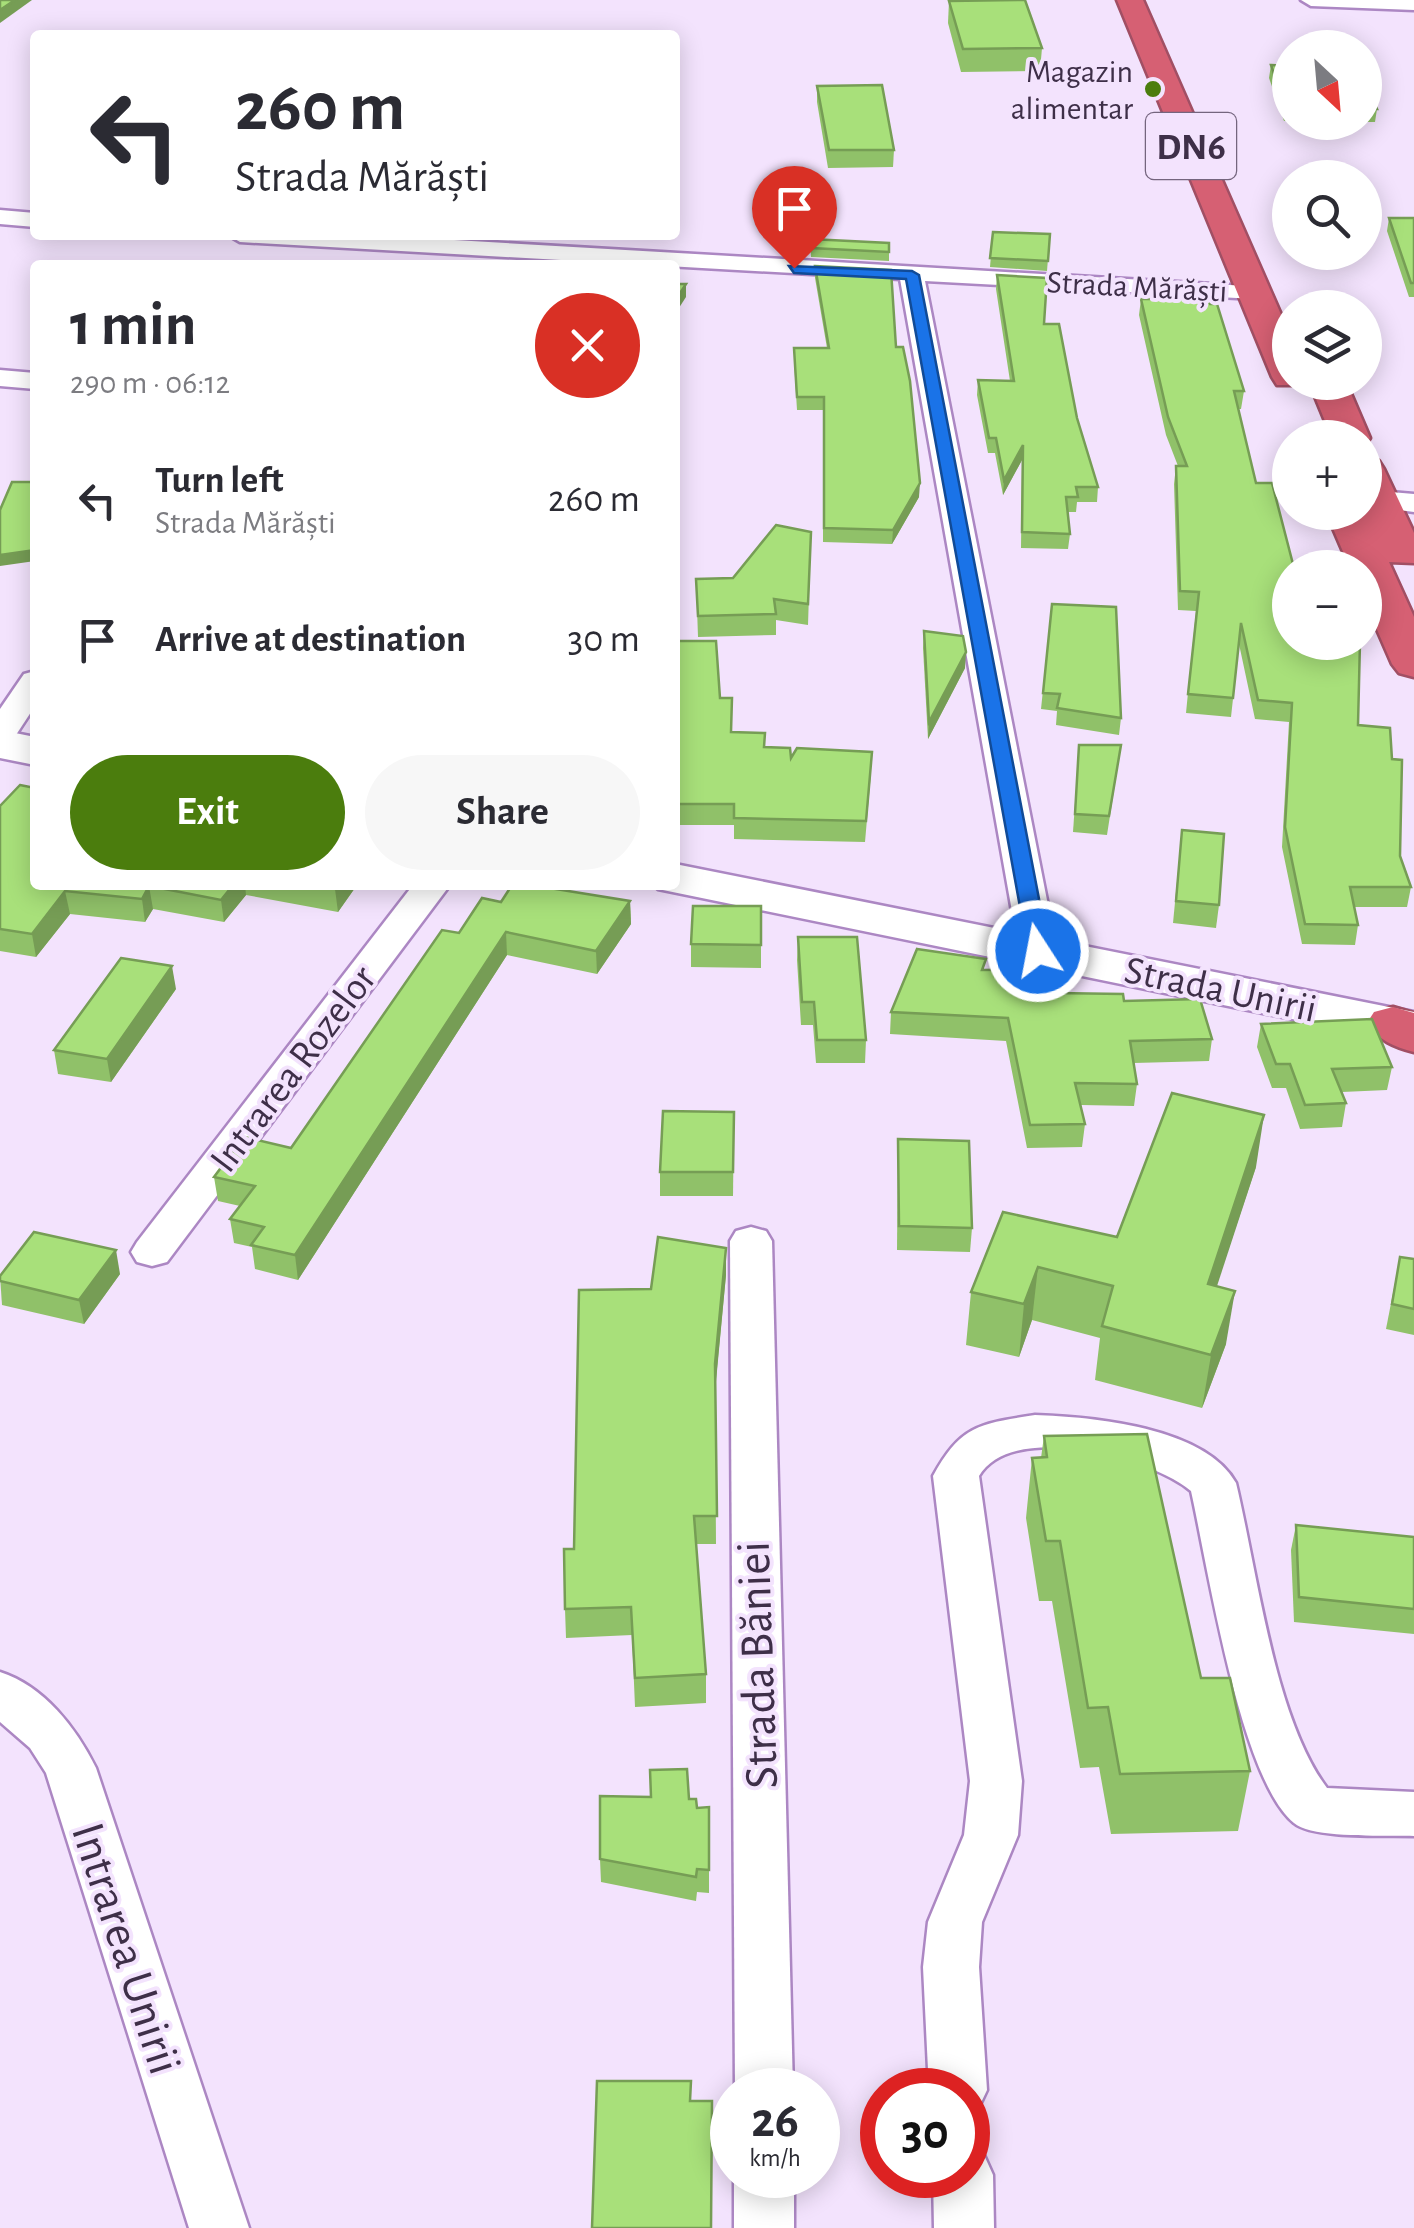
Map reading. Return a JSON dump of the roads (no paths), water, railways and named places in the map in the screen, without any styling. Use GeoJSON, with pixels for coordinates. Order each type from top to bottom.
{"type":"FeatureCollection","features":[{"type":"Feature","properties":{"kind":"highway","name":"DN6"},"geometry":{"type":"LineString","coordinates":[[1130,0],[1272,334]]}},
{"type":"Feature","properties":{"kind":"highway","name":"DN6"},"geometry":{"type":"LineString","coordinates":[[1156,0],[1286,290]]}},
{"type":"Feature","properties":{"kind":"highway"},"geometry":{"type":"LineString","coordinates":[[1382,509],[1414,577]]}},
{"type":"Feature","properties":{"kind":"highway"},"geometry":{"type":"LineString","coordinates":[[1382,523],[1414,664]]}},
{"type":"Feature","properties":{"kind":"main road"},"geometry":{"type":"LineString","coordinates":[[0,744],[30,750]]}},
{"type":"Feature","properties":{"kind":"main road","name":"Strada Unirii"},"geometry":{"type":"LineString","coordinates":[[680,880],[1407,1029]]}},
{"type":"Feature","properties":{"kind":"street"},"geometry":{"type":"LineString","coordinates":[[1312,0],[1414,4]]}},
{"type":"Feature","properties":{"kind":"street"},"geometry":{"type":"LineString","coordinates":[[0,217],[30,220]]}},
{"type":"Feature","properties":{"kind":"street","name":"Strada Mărăști"},"geometry":{"type":"LineString","coordinates":[[306,240],[572,260]]}},
{"type":"Feature","properties":{"kind":"street"},"geometry":{"type":"LineString","coordinates":[[360,260],[373,245]]}},
{"type":"Feature","properties":{"kind":"street","name":"Strada Mărăști"},"geometry":{"type":"LineString","coordinates":[[680,265],[1255,292]]}},
{"type":"Feature","properties":{"kind":"street"},"geometry":{"type":"LineString","coordinates":[[912,275],[1038,951]]}},
{"type":"Feature","properties":{"kind":"street"},"geometry":{"type":"LineString","coordinates":[[0,378],[30,381]]}},
{"type":"Feature","properties":{"kind":"street"},"geometry":{"type":"LineString","coordinates":[[0,734],[30,689]]}},
{"type":"Feature","properties":{"kind":"street","name":"Intrarea Rozelor"},"geometry":{"type":"LineString","coordinates":[[152,1252],[428,890]]}},
{"type":"Feature","properties":{"kind":"street","name":"Strada Băniei"},"geometry":{"type":"LineString","coordinates":[[752,1241],[751,1525],[762,1814],[764,2068]]}},
{"type":"Feature","properties":{"kind":"street"},"geometry":{"type":"LineString","coordinates":[[957,2068],[951,1968],[955,1922],[992,1835],[996,1782],[956,1476],[964,1456],[977,1445],[1008,1433],[1049,1431],[1128,1444],[1196,1464],[1213,1483],[1266,1714],[1289,1781],[1313,1809],[1414,1814]]}},
{"type":"Feature","properties":{"kind":"street","name":"Intrarea Unirii"},"geometry":{"type":"LineString","coordinates":[[0,1692],[48,1734],[70,1768],[219,2228]]}},
{"type":"Feature","properties":{"kind":"street"},"geometry":{"type":"LineString","coordinates":[[764,2198],[764,2228]]}},
{"type":"Feature","properties":{"kind":"street"},"geometry":{"type":"LineString","coordinates":[[963,2198],[964,2228]]}},
{"type":"Feature","properties":{"kind":"place","name":"Magazin alimentar"},"geometry":{"type":"Point","coordinates":[1153,89]}}]}
